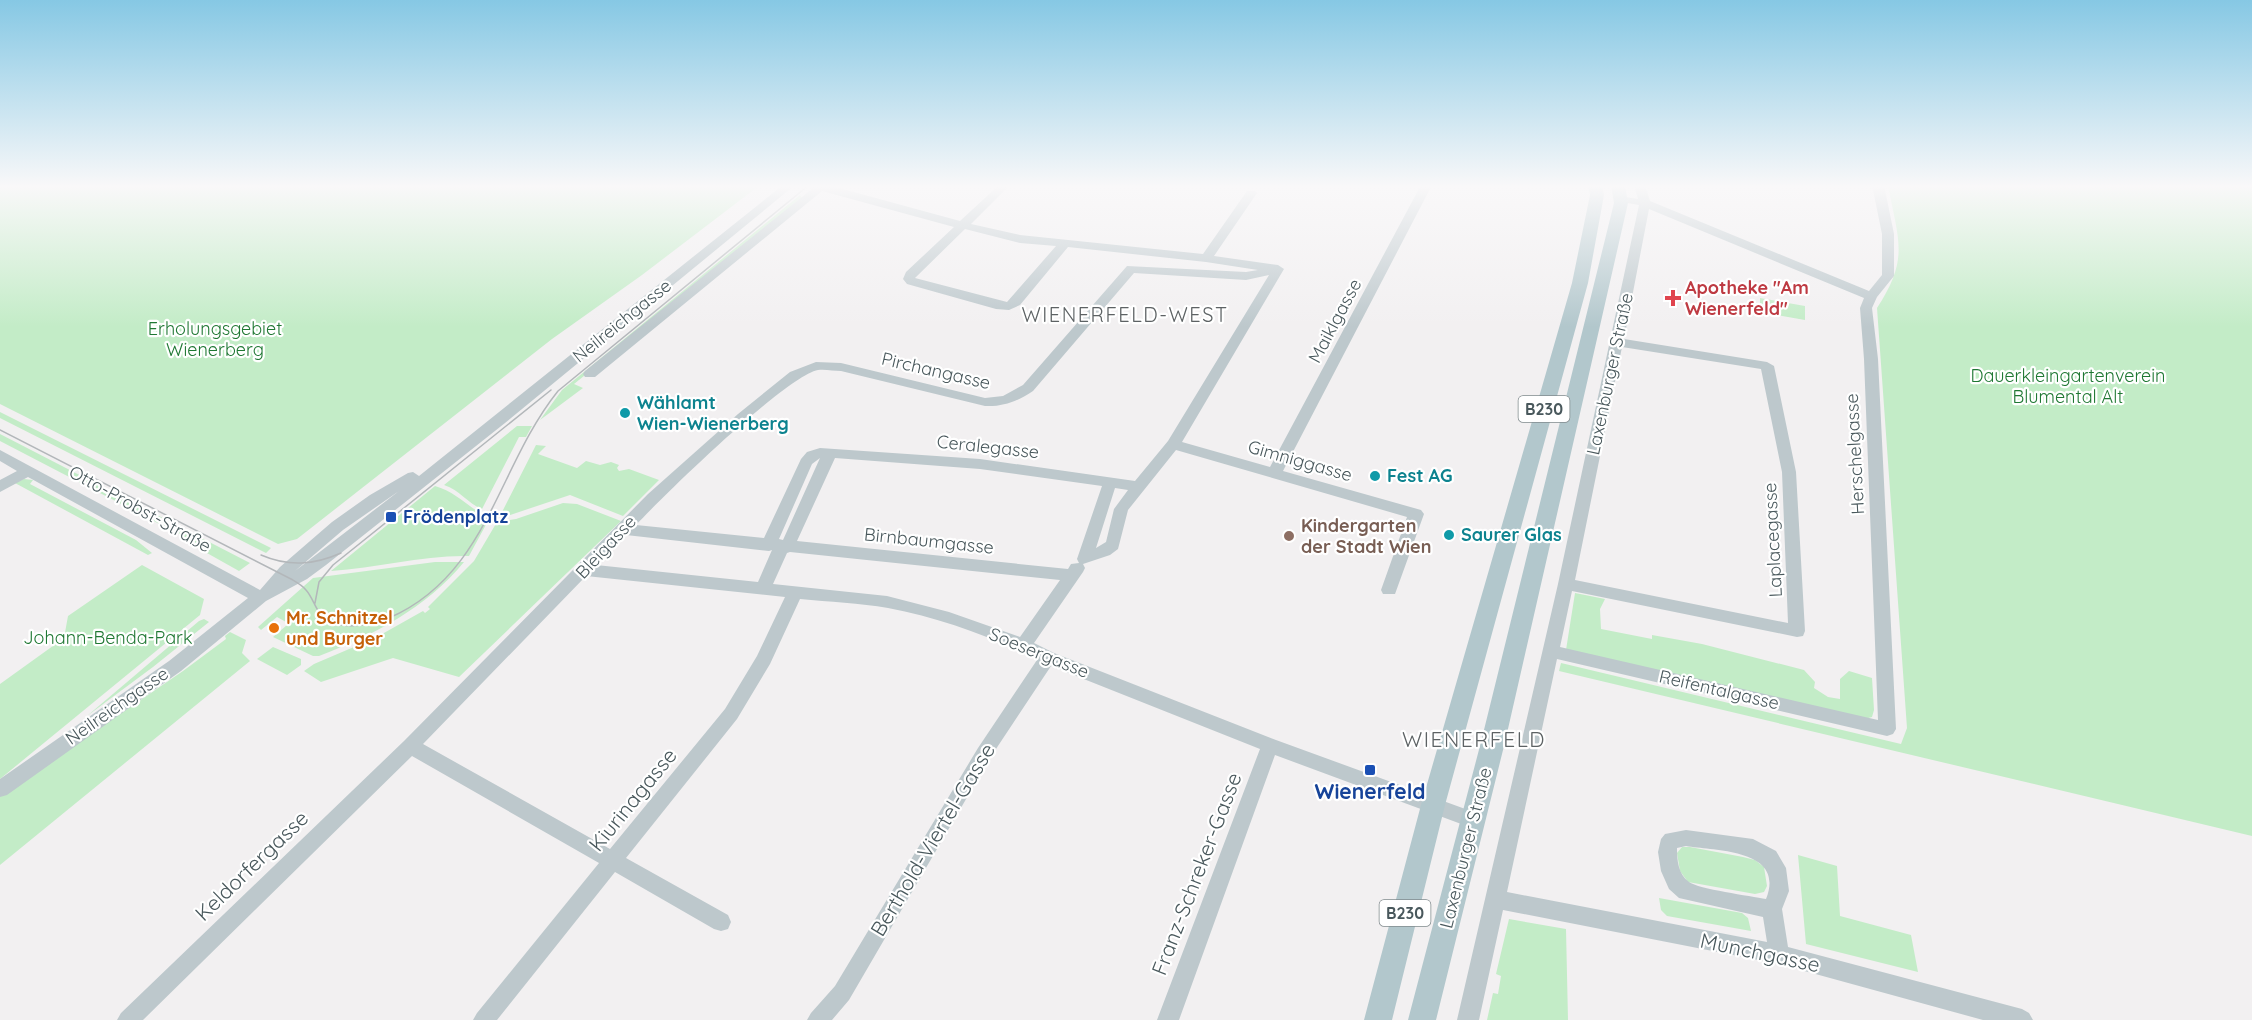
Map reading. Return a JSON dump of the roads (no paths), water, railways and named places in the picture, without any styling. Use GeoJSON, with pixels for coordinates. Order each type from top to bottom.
{"type":"FeatureCollection","features":[{"type":"Feature","properties":{"kind":"main road","name":"B230"},"geometry":{"type":"LineString","coordinates":[[1378,1020],[1433,806],[1580,283],[1590,233]]}},
{"type":"Feature","properties":{"kind":"main road","name":"Laxenburger Straße"},"geometry":{"type":"LineString","coordinates":[[1422,1020],[1472,820],[1609,233]]}},
{"type":"Feature","properties":{"kind":"street","name":"Neilreichgasse"},"geometry":{"type":"LineString","coordinates":[[0,789],[175,666],[260,597],[301,575],[453,456],[730,233]]}},
{"type":"Feature","properties":{"kind":"street","name":"Neilreichgasse"},"geometry":{"type":"LineString","coordinates":[[590,374],[761,233]]}},
{"type":"Feature","properties":{"kind":"street"},"geometry":{"type":"LineString","coordinates":[[953,233],[910,275],[909,279],[996,305],[1009,306],[1016,302],[1065,243]]}},
{"type":"Feature","properties":{"kind":"street"},"geometry":{"type":"LineString","coordinates":[[993,233],[1020,239],[1206,258],[1278,269],[1173,444],[1121,509],[1113,545],[1106,551],[1085,559]]}},
{"type":"Feature","properties":{"kind":"street"},"geometry":{"type":"LineString","coordinates":[[1206,258],[1224,233]]}},
{"type":"Feature","properties":{"kind":"street","name":"Maiklgasse"},"geometry":{"type":"LineString","coordinates":[[1274,474],[1402,233]]}},
{"type":"Feature","properties":{"kind":"street","name":"Laxenburger Straße"},"geometry":{"type":"LineString","coordinates":[[1468,1020],[1566,584],[1639,233]]}},
{"type":"Feature","properties":{"kind":"street"},"geometry":{"type":"LineString","coordinates":[[1717,233],[1871,296]]}},
{"type":"Feature","properties":{"kind":"street","name":"Herschelgasse"},"geometry":{"type":"LineString","coordinates":[[1887,729],[1871,359],[1866,308],[1871,296],[1888,276],[1888,233]]}},
{"type":"Feature","properties":{"kind":"street","name":"Pirchangasse"},"geometry":{"type":"LineString","coordinates":[[816,366],[841,367],[985,402],[1001,403],[1028,388],[1131,269],[1246,276],[1278,269]]}},
{"type":"Feature","properties":{"kind":"street","name":"Laplacegasse"},"geometry":{"type":"LineString","coordinates":[[1566,584],[1797,632],[1789,472],[1767,366],[1617,342]]}},
{"type":"Feature","properties":{"kind":"street","name":"Bleigasse"},"geometry":{"type":"LineString","coordinates":[[411,746],[681,471],[795,375],[816,366]]}},
{"type":"Feature","properties":{"kind":"street","name":"Gimniggasse"},"geometry":{"type":"LineString","coordinates":[[1173,444],[1416,514],[1389,590]]}},
{"type":"Feature","properties":{"kind":"street","name":"Ceralegasse"},"geometry":{"type":"LineString","coordinates":[[779,546],[830,453],[1005,467],[1140,487]]}},
{"type":"Feature","properties":{"kind":"street","name":"Otto-Probst-Straße"},"geometry":{"type":"LineString","coordinates":[[0,455],[260,597]]}},
{"type":"Feature","properties":{"kind":"street"},"geometry":{"type":"LineString","coordinates":[[0,487],[29,470]]}},
{"type":"Feature","properties":{"kind":"street"},"geometry":{"type":"LineString","coordinates":[[1024,645],[1071,575],[1085,559],[1110,482]]}},
{"type":"Feature","properties":{"kind":"street","name":"Birnbaumgasse"},"geometry":{"type":"LineString","coordinates":[[622,529],[1071,575]]}},
{"type":"Feature","properties":{"kind":"street"},"geometry":{"type":"LineString","coordinates":[[762,590],[779,546]]}},
{"type":"Feature","properties":{"kind":"street","name":"Soesergasse"},"geometry":{"type":"LineString","coordinates":[[585,570],[887,602],[934,613],[1024,645],[1048,658],[1270,745],[1472,820]]}},
{"type":"Feature","properties":{"kind":"street","name":"Kiurinagasse"},"geometry":{"type":"LineString","coordinates":[[484,1020],[731,714],[764,659],[795,593]]}},
{"type":"Feature","properties":{"kind":"street","name":"Reifentalgasse"},"geometry":{"type":"LineString","coordinates":[[1550,651],[1887,729]]}},
{"type":"Feature","properties":{"kind":"street","name":"Berthold-Viertel-Gasse"},"geometry":{"type":"LineString","coordinates":[[818,1020],[842,993],[984,753],[1048,658]]}},
{"type":"Feature","properties":{"kind":"street","name":"Franz-Schreker-Gasse"},"geometry":{"type":"LineString","coordinates":[[1168,1020],[1270,745]]}},
{"type":"Feature","properties":{"kind":"street"},"geometry":{"type":"LineString","coordinates":[[411,746],[722,922]]}},
{"type":"Feature","properties":{"kind":"street","name":"Keldorfergasse"},"geometry":{"type":"LineString","coordinates":[[128,1020],[411,746]]}},
{"type":"Feature","properties":{"kind":"street"},"geometry":{"type":"LineString","coordinates":[[1772,909],[1686,892],[1679,887],[1671,874],[1668,845],[1672,840],[1686,838],[1753,848],[1769,857],[1776,868],[1779,891],[1772,909],[1779,954]]}},
{"type":"Feature","properties":{"kind":"street","name":"Munchgasse"},"geometry":{"type":"LineString","coordinates":[[1496,899],[1779,954],[2022,1020]]}},
{"type":"Feature","properties":{"kind":"tram line"},"geometry":{"type":"LineString","coordinates":[[0,430],[291,579],[304,588],[322,616],[331,622],[352,626],[368,624],[389,618],[422,599],[449,575],[470,547],[488,517],[537,421],[558,391],[751,233]]}},
{"type":"Feature","properties":{"kind":"tram line"},"geometry":{"type":"LineString","coordinates":[[315,603],[319,582],[333,565],[551,390]]}},
{"type":"Feature","properties":{"kind":"tram line"},"geometry":{"type":"LineString","coordinates":[[261,555],[271,559],[301,563],[321,560],[341,553]]}},
{"type":"Feature","properties":{"kind":"place","name":"Apotheke \"Am Wienerfeld\""},"geometry":{"type":"Point","coordinates":[1673,298]}},
{"type":"Feature","properties":{"kind":"place","name":"Wählamt Wien-Wienerberg"},"geometry":{"type":"Point","coordinates":[625,413]}},
{"type":"Feature","properties":{"kind":"place","name":"Fest AG"},"geometry":{"type":"Point","coordinates":[1375,476]}},
{"type":"Feature","properties":{"kind":"place","name":"Frödenplatz"},"geometry":{"type":"Point","coordinates":[391,517]}},
{"type":"Feature","properties":{"kind":"place","name":"Saurer Glas"},"geometry":{"type":"Point","coordinates":[1449,535]}},
{"type":"Feature","properties":{"kind":"place","name":"Kindergarten der Stadt Wien"},"geometry":{"type":"Point","coordinates":[1289,536]}},
{"type":"Feature","properties":{"kind":"place","name":"Mr. Schnitzel und Burger"},"geometry":{"type":"Point","coordinates":[274,628]}},
{"type":"Feature","properties":{"kind":"place","name":"Wienerfeld"},"geometry":{"type":"Point","coordinates":[1370,770]}},
{"type":"Feature","properties":{"kind":"district","name":"WIENERFELD-WEST"},"geometry":{"type":"Point","coordinates":[1125,315]}},
{"type":"Feature","properties":{"kind":"district","name":"WIENERFELD"},"geometry":{"type":"Point","coordinates":[1474,740]}},
{"type":"Feature","properties":{"kind":"park label","name":"Erholungsgebiet Wienerberg"},"geometry":{"type":"Point","coordinates":[215,339]}},
{"type":"Feature","properties":{"kind":"park label","name":"Dauerkleingartenverein Blumental Alt"},"geometry":{"type":"Point","coordinates":[2068,386]}},
{"type":"Feature","properties":{"kind":"park label","name":"Johann-Benda-Park"},"geometry":{"type":"Point","coordinates":[108,638]}}]}
